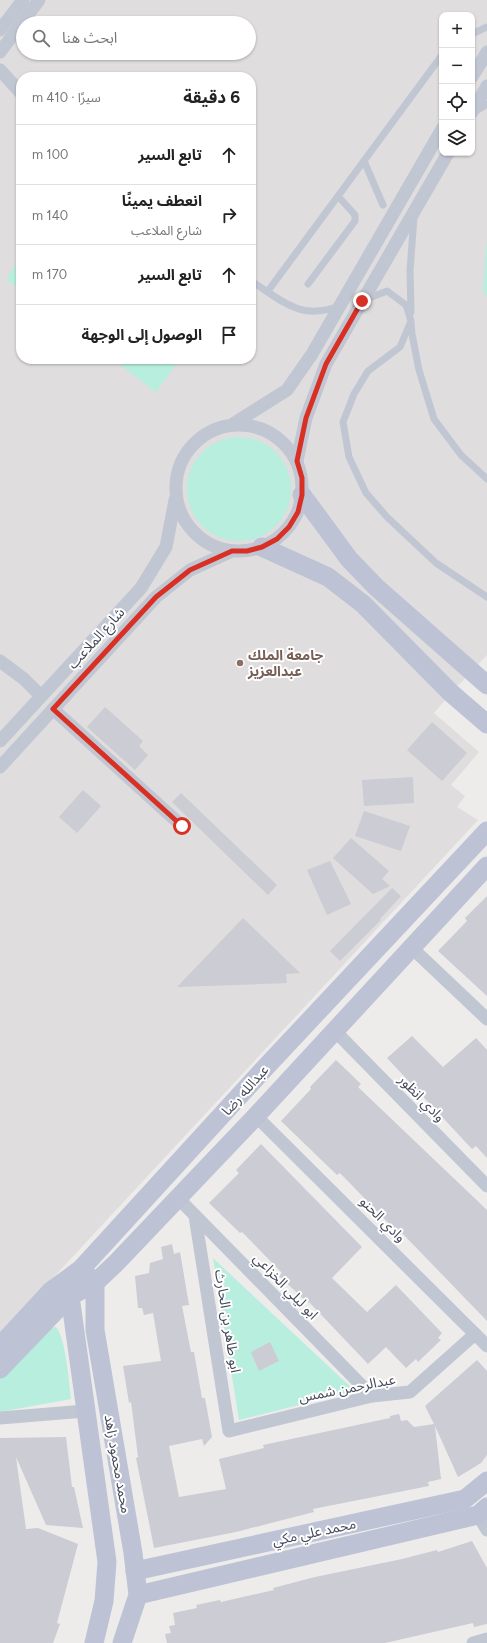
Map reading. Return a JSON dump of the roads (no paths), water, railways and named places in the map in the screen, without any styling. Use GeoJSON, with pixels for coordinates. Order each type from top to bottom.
{"type":"FeatureCollection","features":[{"type":"Feature","properties":{"kind":"street"},"geometry":{"type":"LineString","coordinates":[[0,30],[22,0]]}},
{"type":"Feature","properties":{"kind":"street"},"geometry":{"type":"LineString","coordinates":[[27,16],[39,0]]}},
{"type":"Feature","properties":{"kind":"street"},"geometry":{"type":"LineString","coordinates":[[0,52],[16,31]]}},
{"type":"Feature","properties":{"kind":"street"},"geometry":{"type":"LineString","coordinates":[[475,72],[487,52]]}},
{"type":"Feature","properties":{"kind":"street"},"geometry":{"type":"LineString","coordinates":[[0,70],[16,88]]}},
{"type":"Feature","properties":{"kind":"street"},"geometry":{"type":"LineString","coordinates":[[475,107],[487,86]]}},
{"type":"Feature","properties":{"kind":"street"},"geometry":{"type":"LineString","coordinates":[[233,424],[287,390],[312,354],[439,134]]}},
{"type":"Feature","properties":{"kind":"street"},"geometry":{"type":"LineString","coordinates":[[297,461],[306,418],[326,364],[446,156]]}},
{"type":"Feature","properties":{"kind":"street"},"geometry":{"type":"LineString","coordinates":[[233,424],[253,425],[271,432],[286,445],[297,461],[302,478],[302,495],[298,512],[289,527],[277,539],[262,547],[247,551],[232,551],[212,546],[195,534],[182,518],[176,498],[176,477],[182,457],[195,441],[213,429],[233,424]]}},
{"type":"Feature","properties":{"kind":"street"},"geometry":{"type":"LineString","coordinates":[[302,495],[349,559],[382,592],[487,685]]}},
{"type":"Feature","properties":{"kind":"street","name":"شارع الملاعب"},"geometry":{"type":"LineString","coordinates":[[0,741],[141,588],[166,547],[176,498]]}},
{"type":"Feature","properties":{"kind":"street"},"geometry":{"type":"LineString","coordinates":[[262,547],[328,577],[363,604],[451,693],[487,724]]}},
{"type":"Feature","properties":{"kind":"street","name":"شارع الملاعب"},"geometry":{"type":"LineString","coordinates":[[0,767],[156,597],[190,570],[232,551]]}},
{"type":"Feature","properties":{"kind":"street"},"geometry":{"type":"LineString","coordinates":[[0,661],[41,696]]}},
{"type":"Feature","properties":{"kind":"street"},"geometry":{"type":"LineString","coordinates":[[53,709],[182,826]]}},
{"type":"Feature","properties":{"kind":"street","name":"عبدالله رضا"},"geometry":{"type":"LineString","coordinates":[[0,1346],[51,1291],[81,1269],[263,1070],[487,831]]}},
{"type":"Feature","properties":{"kind":"street","name":"عبدالله رضا"},"geometry":{"type":"LineString","coordinates":[[0,1369],[70,1296],[95,1283],[178,1198],[256,1116],[487,866]]}},
{"type":"Feature","properties":{"kind":"street"},"geometry":{"type":"LineString","coordinates":[[412,948],[487,1019]]}},
{"type":"Feature","properties":{"kind":"street","name":"وادي انظور"},"geometry":{"type":"LineString","coordinates":[[335,1031],[487,1186]]}},
{"type":"Feature","properties":{"kind":"street","name":"وادي الحنو"},"geometry":{"type":"LineString","coordinates":[[256,1116],[487,1346]]}},
{"type":"Feature","properties":{"kind":"street","name":"ابو ليلي الخزاعي"},"geometry":{"type":"LineString","coordinates":[[178,1198],[372,1396]]}},
{"type":"Feature","properties":{"kind":"street","name":"ابو طاهر بن الحارث"},"geometry":{"type":"LineString","coordinates":[[195,1216],[229,1431]]}},
{"type":"Feature","properties":{"kind":"street"},"geometry":{"type":"LineString","coordinates":[[81,1269],[95,1283]]}},
{"type":"Feature","properties":{"kind":"street","name":"محمد محمود زاهد"},"geometry":{"type":"LineString","coordinates":[[95,1283],[95,1330],[136,1571],[138,1595],[122,1643]]}},
{"type":"Feature","properties":{"kind":"street"},"geometry":{"type":"LineString","coordinates":[[51,1291],[70,1296]]}},
{"type":"Feature","properties":{"kind":"street","name":"محمد محمود زاهد"},"geometry":{"type":"LineString","coordinates":[[70,1296],[107,1562],[104,1601],[94,1643]]}},
{"type":"Feature","properties":{"kind":"street","name":"عبدالرحمن شمس"},"geometry":{"type":"LineString","coordinates":[[229,1431],[372,1396],[410,1392],[476,1334]]}},
{"type":"Feature","properties":{"kind":"street"},"geometry":{"type":"LineString","coordinates":[[0,1418],[85,1411]]}},
{"type":"Feature","properties":{"kind":"street","name":"محمد علي مكي"},"geometry":{"type":"LineString","coordinates":[[136,1571],[465,1499],[487,1481]]}},
{"type":"Feature","properties":{"kind":"street","name":"محمد علي مكي"},"geometry":{"type":"LineString","coordinates":[[138,1595],[484,1518]]}},
{"type":"Feature","properties":{"kind":"street"},"geometry":{"type":"LineString","coordinates":[[473,1643],[487,1639]]}},
{"type":"Feature","properties":{"kind":"lane"},"geometry":{"type":"LineString","coordinates":[[475,33],[487,27]]}},
{"type":"Feature","properties":{"kind":"lane"},"geometry":{"type":"LineString","coordinates":[[268,291],[439,59]]}},
{"type":"Feature","properties":{"kind":"lane"},"geometry":{"type":"LineString","coordinates":[[475,110],[487,104]]}},
{"type":"Feature","properties":{"kind":"lane"},"geometry":{"type":"LineString","coordinates":[[364,161],[383,205]]}},
{"type":"Feature","properties":{"kind":"lane"},"geometry":{"type":"LineString","coordinates":[[308,284],[355,221],[355,215],[338,196]]}},
{"type":"Feature","properties":{"kind":"lane"},"geometry":{"type":"LineString","coordinates":[[415,210],[410,271],[411,321],[419,370],[434,419],[461,454],[487,479]]}},
{"type":"Feature","properties":{"kind":"lane"},"geometry":{"type":"LineString","coordinates":[[256,284],[294,308],[306,311],[324,312],[340,306]]}},
{"type":"Feature","properties":{"kind":"lane"},"geometry":{"type":"LineString","coordinates":[[362,301],[386,291],[406,305],[411,321],[400,347],[368,371],[354,394],[343,422],[348,457],[366,494],[387,517],[436,563],[487,597]]}},
{"type":"Feature","properties":{"kind":"place","name":"جامعة الملك عبدالعزيز"},"geometry":{"type":"Point","coordinates":[240,663]}}]}
